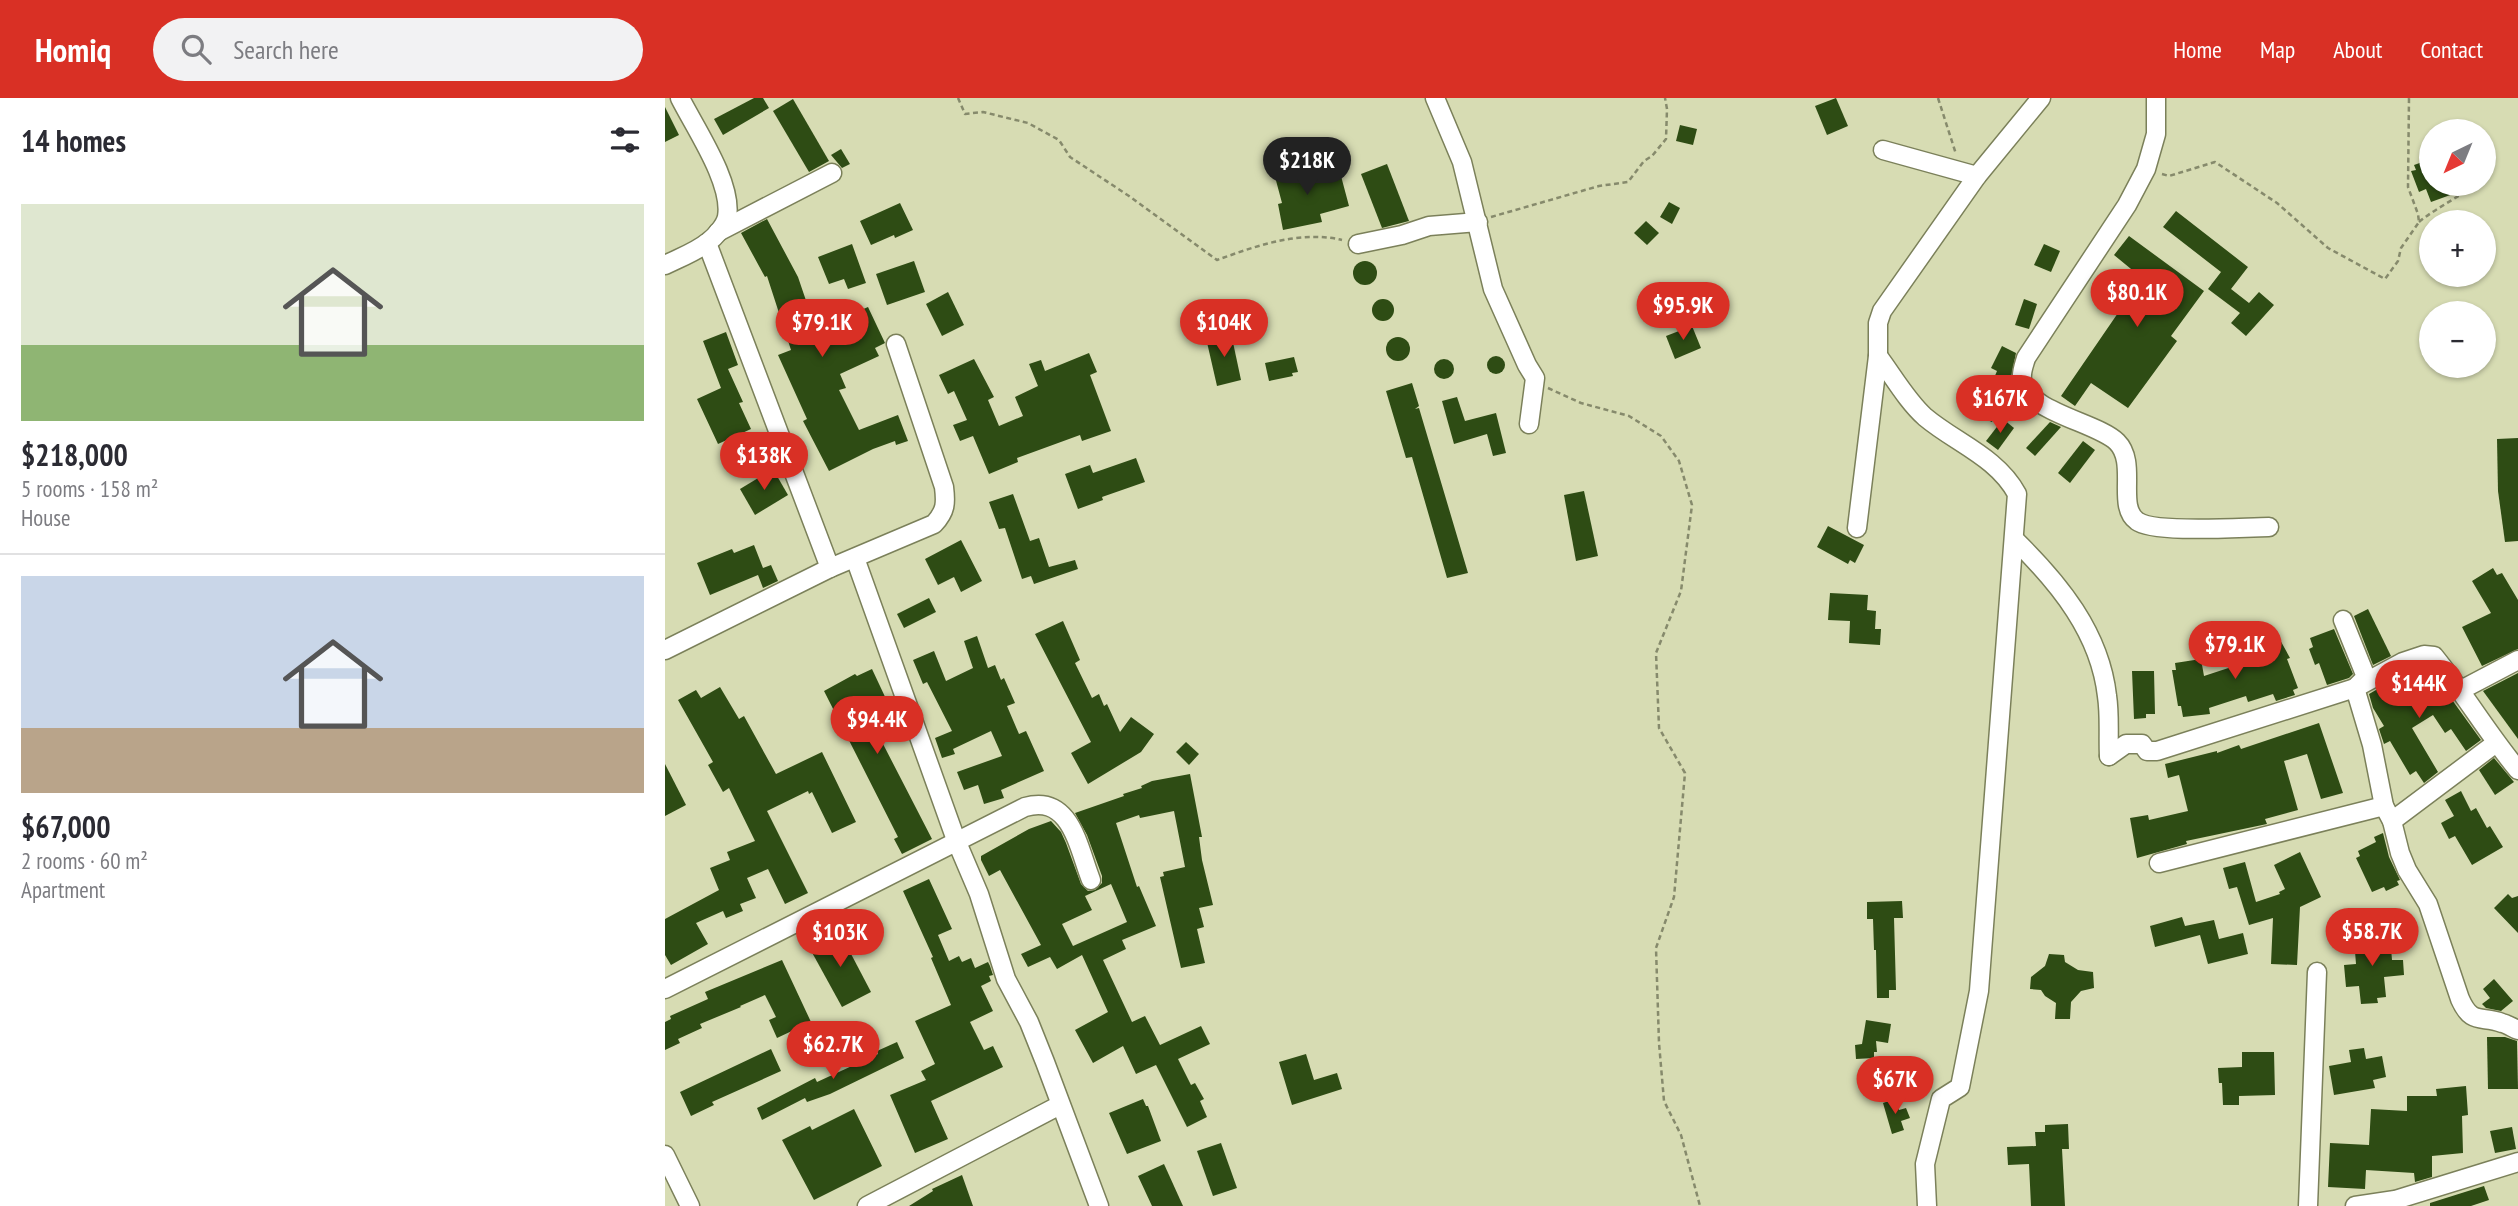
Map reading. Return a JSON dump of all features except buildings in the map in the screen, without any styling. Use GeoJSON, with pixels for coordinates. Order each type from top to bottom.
{"type":"FeatureCollection","features":[{"type":"Feature","properties":{"kind":"street"},"geometry":{"type":"LineString","coordinates":[[680,98],[720,177],[726,195],[727,215],[713,238]]}},
{"type":"Feature","properties":{"kind":"street"},"geometry":{"type":"LineString","coordinates":[[1435,98],[1462,162],[1493,289],[1535,378],[1529,424]]}},
{"type":"Feature","properties":{"kind":"street"},"geometry":{"type":"LineString","coordinates":[[1857,527],[1878,356],[1878,323],[1882,311],[1968,173],[2041,98]]}},
{"type":"Feature","properties":{"kind":"street"},"geometry":{"type":"LineString","coordinates":[[2156,98],[2156,134],[2146,169],[2127,205],[2026,358],[2021,374],[2024,386],[2040,403],[2065,417],[2103,432],[2121,447],[2127,467],[2128,510],[2135,520],[2146,526],[2269,527]]}},
{"type":"Feature","properties":{"kind":"street"},"geometry":{"type":"LineString","coordinates":[[1883,150],[1968,173]]}},
{"type":"Feature","properties":{"kind":"street"},"geometry":{"type":"LineString","coordinates":[[665,265],[832,173]]}},
{"type":"Feature","properties":{"kind":"street"},"geometry":{"type":"LineString","coordinates":[[1358,244],[1429,226],[1478,222]]}},
{"type":"Feature","properties":{"kind":"street"},"geometry":{"type":"LineString","coordinates":[[713,238],[831,568]]}},
{"type":"Feature","properties":{"kind":"street"},"geometry":{"type":"LineString","coordinates":[[665,650],[831,568],[934,524],[943,514],[946,505],[944,486],[896,344]]}},
{"type":"Feature","properties":{"kind":"street"},"geometry":{"type":"LineString","coordinates":[[1878,356],[1924,416],[1980,454],[2009,480],[2017,494],[1979,991],[1960,1087],[1941,1099],[1925,1164],[1927,1206]]}},
{"type":"Feature","properties":{"kind":"street"},"geometry":{"type":"LineString","coordinates":[[2015,540],[2056,583],[2085,626],[2103,672],[2108,697],[2109,756],[2126,744],[2142,744],[2147,751],[2157,751],[2355,688],[2403,662],[2428,654],[2434,656],[2461,691],[2518,771]]}},
{"type":"Feature","properties":{"kind":"street"},"geometry":{"type":"LineString","coordinates":[[855,558],[956,840],[979,894],[1006,979],[1028,1022],[1099,1206]]}},
{"type":"Feature","properties":{"kind":"street"},"geometry":{"type":"LineString","coordinates":[[2343,620],[2366,677],[2355,688]]}},
{"type":"Feature","properties":{"kind":"street"},"geometry":{"type":"LineString","coordinates":[[2461,691],[2518,660]]}},
{"type":"Feature","properties":{"kind":"street"},"geometry":{"type":"LineString","coordinates":[[2355,688],[2400,853],[2428,904],[2465,1010],[2479,1020],[2500,1022],[2518,1030]]}},
{"type":"Feature","properties":{"kind":"street"},"geometry":{"type":"LineString","coordinates":[[2159,863],[2388,813],[2496,743]]}},
{"type":"Feature","properties":{"kind":"street"},"geometry":{"type":"LineString","coordinates":[[665,989],[1025,807],[1045,804],[1062,813],[1091,880]]}},
{"type":"Feature","properties":{"kind":"street"},"geometry":{"type":"LineString","coordinates":[[2308,1206],[2317,972]]}},
{"type":"Feature","properties":{"kind":"street"},"geometry":{"type":"LineString","coordinates":[[867,1206],[1060,1105]]}},
{"type":"Feature","properties":{"kind":"street"},"geometry":{"type":"LineString","coordinates":[[665,1155],[690,1206]]}},
{"type":"Feature","properties":{"kind":"street"},"geometry":{"type":"LineString","coordinates":[[2355,1206],[2395,1199],[2518,1162]]}},
{"type":"Feature","properties":{"kind":"path"},"geometry":{"type":"LineString","coordinates":[[958,98],[965,114],[982,112],[1028,123],[1059,139],[1070,157],[1217,260],[1254,247],[1298,237],[1328,236],[1358,244]]}},
{"type":"Feature","properties":{"kind":"path"},"geometry":{"type":"LineString","coordinates":[[1478,222],[1591,188],[1628,182],[1666,139],[1665,98]]}},
{"type":"Feature","properties":{"kind":"path"},"geometry":{"type":"LineString","coordinates":[[1938,98],[1960,164],[1968,173]]}},
{"type":"Feature","properties":{"kind":"path"},"geometry":{"type":"LineString","coordinates":[[2146,169],[2169,176],[2215,162],[2277,203],[2328,248],[2385,279],[2398,261],[2400,248],[2419,222],[2408,187],[2409,98]]}},
{"type":"Feature","properties":{"kind":"path"},"geometry":{"type":"LineString","coordinates":[[2433,210],[2460,196]]}},
{"type":"Feature","properties":{"kind":"path"},"geometry":{"type":"LineString","coordinates":[[1527,365],[1540,385],[1581,404],[1629,416],[1661,436],[1679,461],[1692,505],[1681,591],[1656,653],[1659,728],[1685,773],[1674,897],[1656,948],[1664,1101],[1681,1135],[1700,1206]]}}]}
